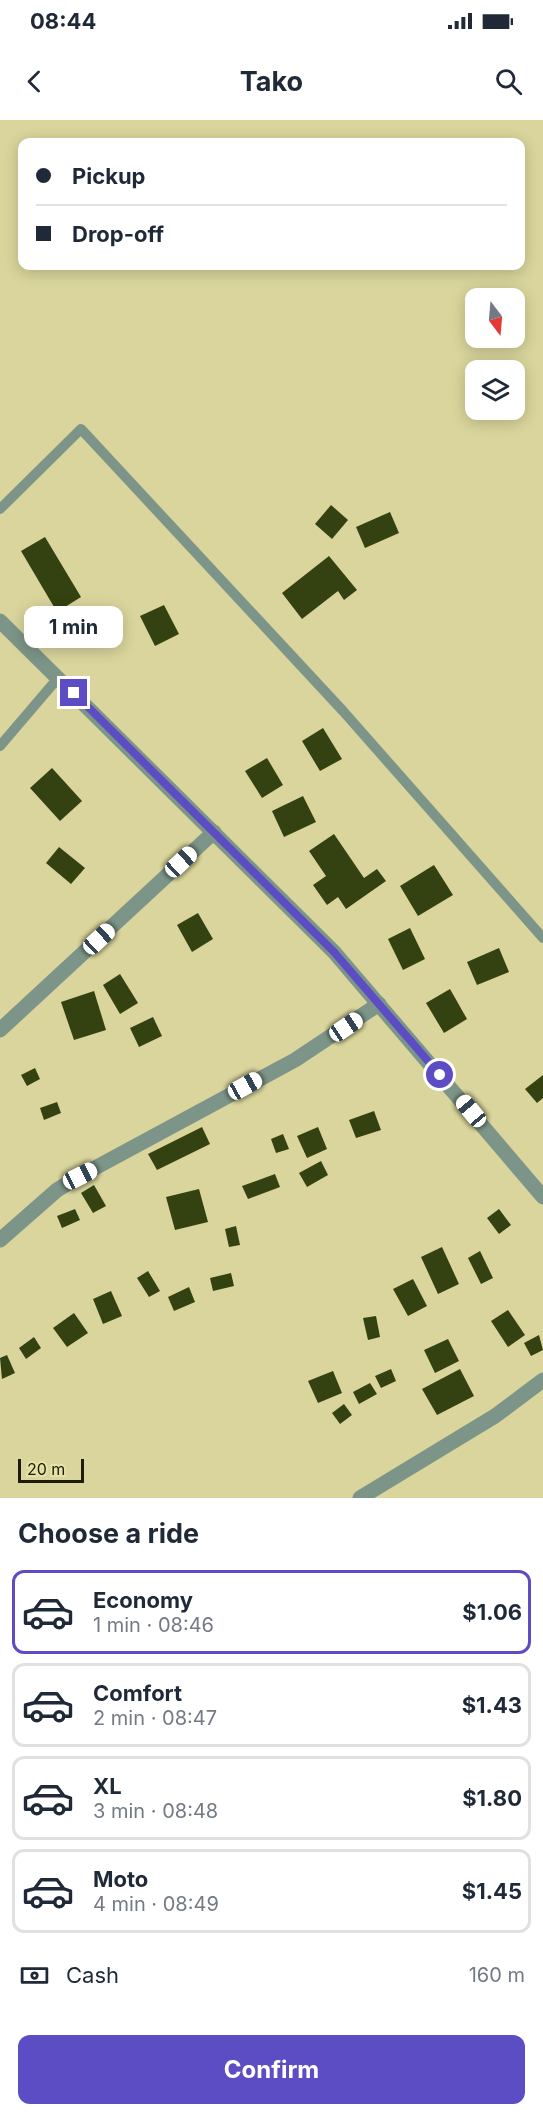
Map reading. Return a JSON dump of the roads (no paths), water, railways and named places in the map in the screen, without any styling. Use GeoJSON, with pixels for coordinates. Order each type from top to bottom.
{"type":"FeatureCollection","features":[{"type":"Feature","properties":{"kind":"street"},"geometry":{"type":"LineString","coordinates":[[0,621],[334,952],[543,1197]]}},
{"type":"Feature","properties":{"kind":"street"},"geometry":{"type":"LineString","coordinates":[[0,1030],[214,832]]}},
{"type":"Feature","properties":{"kind":"street"},"geometry":{"type":"LineString","coordinates":[[0,1240],[57,1190],[295,1060],[380,1004]]}},
{"type":"Feature","properties":{"kind":"street"},"geometry":{"type":"LineString","coordinates":[[360,1498],[495,1416],[543,1380]]}},
{"type":"Feature","properties":{"kind":"lane"},"geometry":{"type":"LineString","coordinates":[[0,509],[81,429],[343,711],[543,938]]}},
{"type":"Feature","properties":{"kind":"lane"},"geometry":{"type":"LineString","coordinates":[[0,746],[58,678]]}}]}
